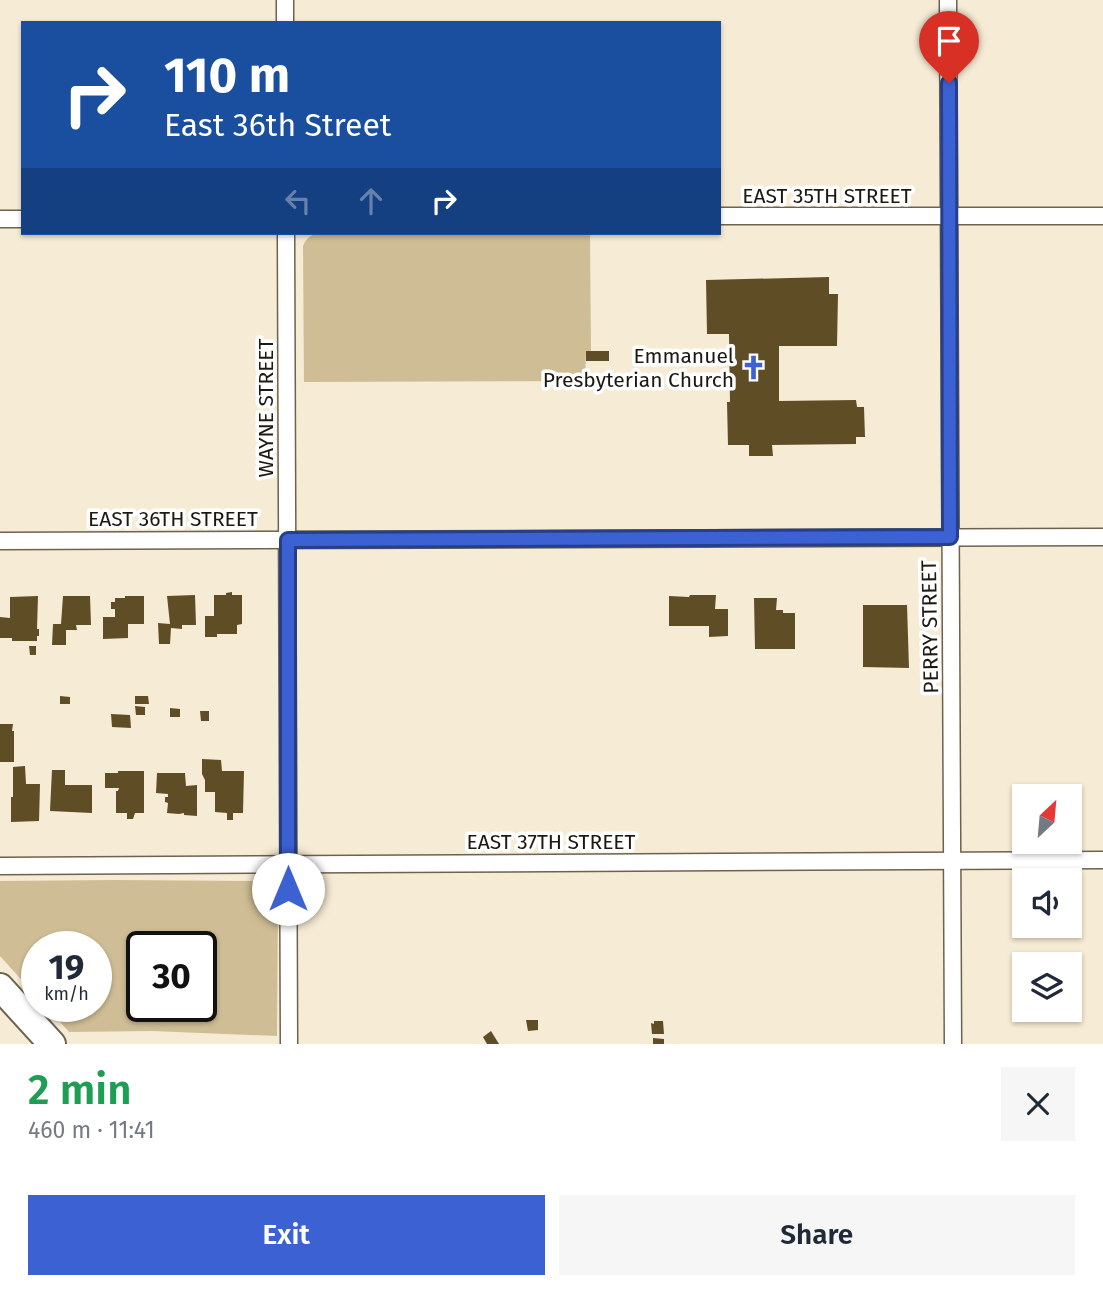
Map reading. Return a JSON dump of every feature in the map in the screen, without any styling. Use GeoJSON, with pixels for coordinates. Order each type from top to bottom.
{"type":"FeatureCollection","features":[{"type":"Feature","properties":{"kind":"main road"},"geometry":{"type":"LineString","coordinates":[[0,987],[52,1044]]}},
{"type":"Feature","properties":{"kind":"street"},"geometry":{"type":"LineString","coordinates":[[285,0],[285,21]]}},
{"type":"Feature","properties":{"kind":"street","name":"PERRY STREET"},"geometry":{"type":"LineString","coordinates":[[948,0],[953,1044]]}},
{"type":"Feature","properties":{"kind":"street","name":"EAST 35TH STREET"},"geometry":{"type":"LineString","coordinates":[[721,216],[1103,216]]}},
{"type":"Feature","properties":{"kind":"street"},"geometry":{"type":"LineString","coordinates":[[0,219],[21,219]]}},
{"type":"Feature","properties":{"kind":"street","name":"WAYNE STREET"},"geometry":{"type":"LineString","coordinates":[[286,235],[289,1044]]}},
{"type":"Feature","properties":{"kind":"street","name":"EAST 36TH STREET"},"geometry":{"type":"LineString","coordinates":[[0,541],[1103,537]]}},
{"type":"Feature","properties":{"kind":"street","name":"EAST 37TH STREET"},"geometry":{"type":"LineString","coordinates":[[0,866],[1103,860]]}},
{"type":"Feature","properties":{"kind":"shaded area"},"geometry":{"type":"Polygon","coordinates":[[[590,235],[591,351],[586,351],[585,381],[304,382],[303,246],[311,236],[590,235]]]}},
{"type":"Feature","properties":{"kind":"shaded area"},"geometry":{"type":"Polygon","coordinates":[[[0,881],[270,881],[278,897],[277,1036],[152,1031],[69,1032],[60,1022],[112,1022],[112,931],[21,931],[21,979],[0,956],[0,881]]]}},
{"type":"Feature","properties":{"kind":"building"},"geometry":{"type":"Polygon","coordinates":[[[829,277],[829,294],[838,294],[837,346],[779,346],[779,401],[856,400],[857,407],[864,407],[865,437],[856,437],[856,444],[772,445],[773,456],[749,456],[749,445],[728,445],[729,334],[707,334],[706,280],[829,277]]]}},
{"type":"Feature","properties":{"kind":"building"},"geometry":{"type":"Polygon","coordinates":[[[586,351],[609,351],[609,361],[586,361],[586,351]]]}},
{"type":"Feature","properties":{"kind":"building"},"geometry":{"type":"Polygon","coordinates":[[[232,592],[232,595],[242,595],[242,624],[237,625],[237,634],[205,637],[205,616],[214,616],[214,595],[232,592]]]}},
{"type":"Feature","properties":{"kind":"building"},"geometry":{"type":"Polygon","coordinates":[[[195,595],[196,625],[182,625],[182,629],[171,628],[170,644],[159,644],[158,623],[170,624],[167,596],[195,595]]]}},
{"type":"Feature","properties":{"kind":"building"},"geometry":{"type":"Polygon","coordinates":[[[716,595],[715,609],[728,609],[728,636],[709,637],[709,626],[669,626],[669,596],[716,595]]]}},
{"type":"Feature","properties":{"kind":"building"},"geometry":{"type":"Polygon","coordinates":[[[38,596],[37,641],[0,638],[0,617],[10,618],[10,597],[38,596]]]}},
{"type":"Feature","properties":{"kind":"building"},"geometry":{"type":"Polygon","coordinates":[[[63,596],[90,596],[91,625],[76,625],[77,630],[66,630],[66,645],[52,645],[53,624],[61,624],[63,596]]]}},
{"type":"Feature","properties":{"kind":"building"},"geometry":{"type":"Polygon","coordinates":[[[144,596],[144,624],[128,624],[128,638],[103,639],[103,617],[115,617],[111,602],[115,602],[115,598],[144,596]]]}},
{"type":"Feature","properties":{"kind":"building"},"geometry":{"type":"Polygon","coordinates":[[[754,598],[777,598],[776,610],[795,613],[795,649],[755,649],[754,598]]]}},
{"type":"Feature","properties":{"kind":"building"},"geometry":{"type":"Polygon","coordinates":[[[863,605],[907,605],[909,668],[863,667],[863,605]]]}},
{"type":"Feature","properties":{"kind":"building"},"geometry":{"type":"Polygon","coordinates":[[[29,646],[36,646],[36,655],[30,655],[29,646]]]}},
{"type":"Feature","properties":{"kind":"building"},"geometry":{"type":"Polygon","coordinates":[[[60,696],[70,697],[70,704],[60,704],[60,696]]]}},
{"type":"Feature","properties":{"kind":"building"},"geometry":{"type":"Polygon","coordinates":[[[135,696],[148,696],[149,704],[135,704],[135,696]]]}},
{"type":"Feature","properties":{"kind":"building"},"geometry":{"type":"Polygon","coordinates":[[[135,706],[145,707],[145,715],[136,715],[135,706]]]}},
{"type":"Feature","properties":{"kind":"building"},"geometry":{"type":"Polygon","coordinates":[[[170,708],[180,709],[180,717],[170,717],[170,708]]]}},
{"type":"Feature","properties":{"kind":"building"},"geometry":{"type":"Polygon","coordinates":[[[200,711],[209,711],[209,721],[201,721],[200,711]]]}},
{"type":"Feature","properties":{"kind":"building"},"geometry":{"type":"Polygon","coordinates":[[[111,714],[130,715],[131,728],[112,727],[111,714]]]}},
{"type":"Feature","properties":{"kind":"building"},"geometry":{"type":"Polygon","coordinates":[[[0,724],[13,724],[14,762],[0,762],[0,724]]]}},
{"type":"Feature","properties":{"kind":"building"},"geometry":{"type":"Polygon","coordinates":[[[202,759],[221,760],[222,771],[244,771],[243,813],[233,813],[233,820],[227,820],[227,813],[215,812],[215,792],[205,792],[202,759]]]}},
{"type":"Feature","properties":{"kind":"building"},"geometry":{"type":"Polygon","coordinates":[[[25,766],[26,784],[40,784],[39,821],[11,822],[13,767],[25,766]]]}},
{"type":"Feature","properties":{"kind":"building"},"geometry":{"type":"Polygon","coordinates":[[[52,770],[65,770],[65,785],[92,785],[92,813],[50,811],[52,770]]]}},
{"type":"Feature","properties":{"kind":"building"},"geometry":{"type":"Polygon","coordinates":[[[144,771],[144,813],[135,813],[133,819],[127,819],[127,813],[116,813],[116,791],[119,788],[105,788],[105,773],[144,771]]]}},
{"type":"Feature","properties":{"kind":"building"},"geometry":{"type":"Polygon","coordinates":[[[157,773],[185,773],[186,786],[197,785],[197,816],[167,813],[168,803],[165,802],[165,797],[168,797],[168,794],[156,793],[157,773]]]}},
{"type":"Feature","properties":{"kind":"building"},"geometry":{"type":"Polygon","coordinates":[[[526,1020],[538,1020],[538,1030],[528,1031],[526,1020]]]}},
{"type":"Feature","properties":{"kind":"building"},"geometry":{"type":"Polygon","coordinates":[[[654,1021],[663,1021],[664,1034],[652,1034],[651,1023],[654,1024],[654,1021]]]}},
{"type":"Feature","properties":{"kind":"building"},"geometry":{"type":"Polygon","coordinates":[[[491,1031],[499,1044],[487,1044],[483,1037],[491,1031]]]}},
{"type":"Feature","properties":{"kind":"building"},"geometry":{"type":"Polygon","coordinates":[[[653,1038],[664,1039],[664,1044],[653,1044],[653,1038]]]}},
{"type":"Feature","properties":{"kind":"place","name":"Emmanuel Presbyterian Church"},"geometry":{"type":"Point","coordinates":[754,368]}},
{"type":"Feature","properties":{"kind":"route"},"geometry":{"type":"LineString","coordinates":[[288,889],[288,540],[950,537],[949,83]]}}]}
